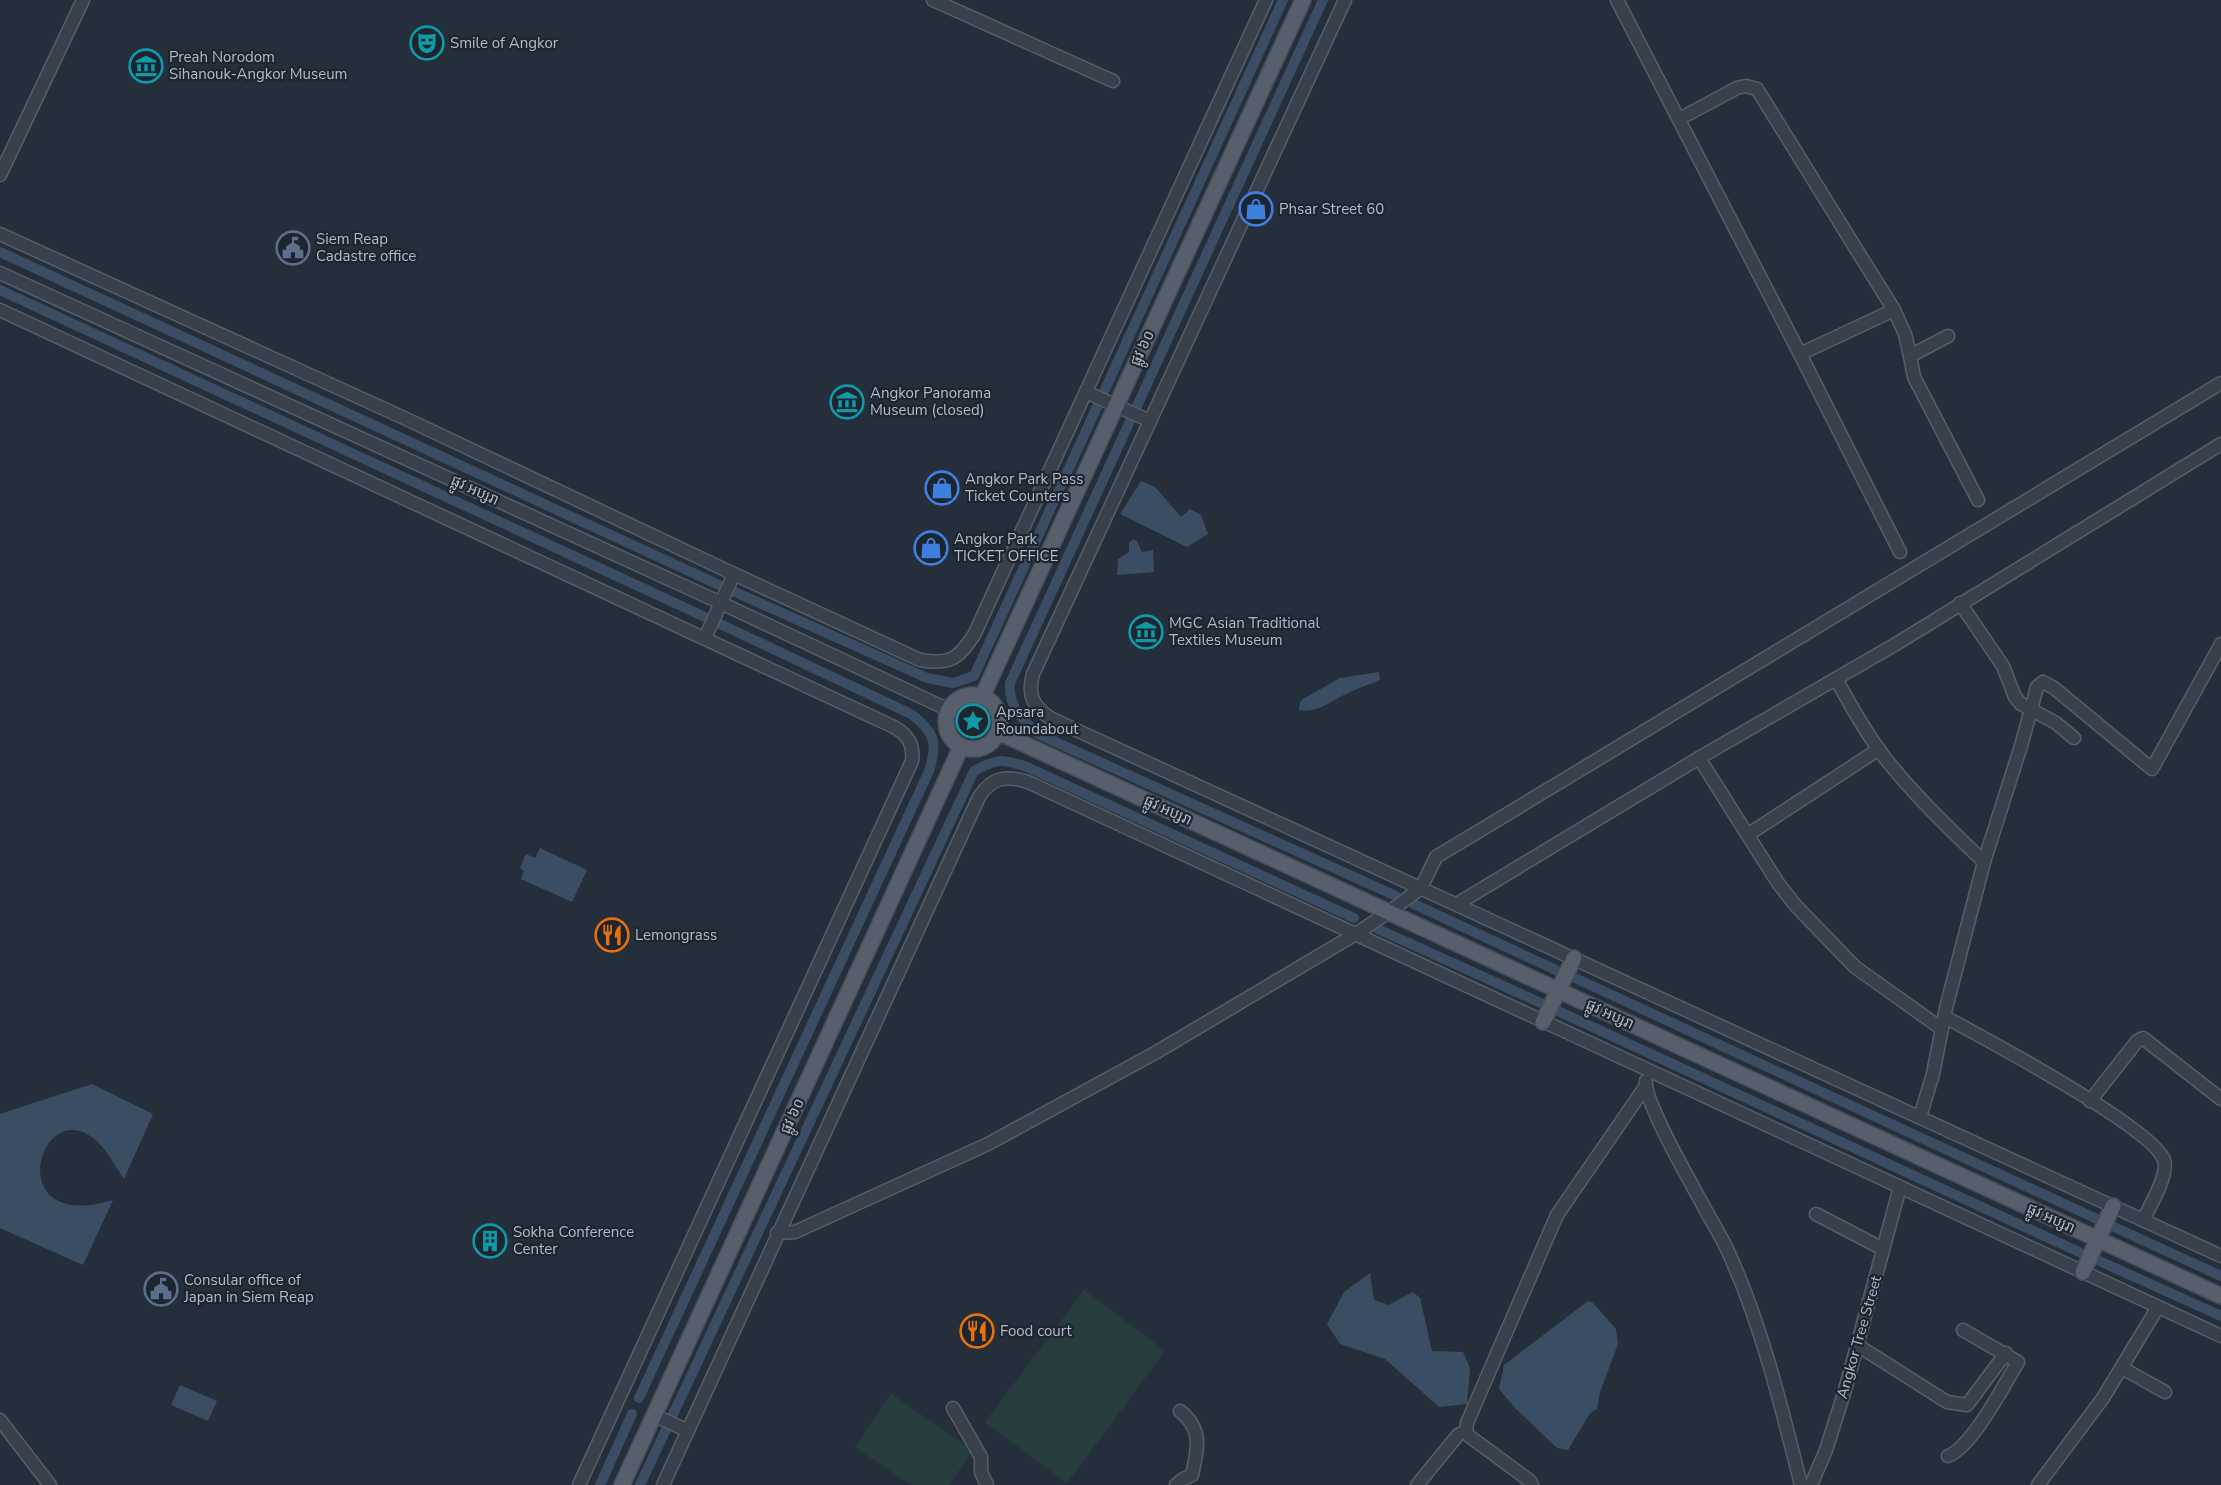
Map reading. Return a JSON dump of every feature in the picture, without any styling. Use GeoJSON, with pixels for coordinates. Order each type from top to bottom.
{"type":"FeatureCollection","features":[{"type":"Feature","properties":{"kind":"main road","name":"ផ្លូវ ៦០"},"geometry":{"type":"LineString","coordinates":[[982,697],[1303,0]]}},
{"type":"Feature","properties":{"kind":"main road"},"geometry":{"type":"LineString","coordinates":[[964,697],[982,697],[996,708],[1000,721],[998,732],[989,744],[981,748],[962,747],[952,739],[948,732],[946,723],[949,710],[964,697]]}},
{"type":"Feature","properties":{"kind":"main road","name":"ផ្លូវ អប្សរា"},"geometry":{"type":"LineString","coordinates":[[998,732],[2221,1296]]}},
{"type":"Feature","properties":{"kind":"main road","name":"ផ្លូវ ៦០"},"geometry":{"type":"LineString","coordinates":[[622,1485],[664,1419],[962,747]]}},
{"type":"Feature","properties":{"kind":"main road"},"geometry":{"type":"LineString","coordinates":[[1543,1022],[1574,958]]}},
{"type":"Feature","properties":{"kind":"main road"},"geometry":{"type":"LineString","coordinates":[[2083,1272],[2113,1206]]}},
{"type":"Feature","properties":{"kind":"street"},"geometry":{"type":"LineString","coordinates":[[0,175],[83,0]]}},
{"type":"Feature","properties":{"kind":"street"},"geometry":{"type":"LineString","coordinates":[[933,0],[1113,81]]}},
{"type":"Feature","properties":{"kind":"street"},"geometry":{"type":"LineString","coordinates":[[0,234],[391,412],[920,660],[938,663],[954,659],[964,650],[974,635],[1089,393],[1266,0]]}},
{"type":"Feature","properties":{"kind":"street"},"geometry":{"type":"LineString","coordinates":[[1345,0],[1147,420],[1033,674],[1030,686],[1032,699],[1038,709],[1060,723],[2221,1256]]}},
{"type":"Feature","properties":{"kind":"street"},"geometry":{"type":"LineString","coordinates":[[1617,0],[1900,552]]}},
{"type":"Feature","properties":{"kind":"street"},"geometry":{"type":"LineString","coordinates":[[1680,119],[1737,88],[1746,86],[1757,89],[1894,310],[1905,334],[1914,377],[1978,501]]}},
{"type":"Feature","properties":{"kind":"street","name":"ផ្លូវ អប្សរា"},"geometry":{"type":"LineString","coordinates":[[0,273],[721,603],[949,710]]}},
{"type":"Feature","properties":{"kind":"street"},"geometry":{"type":"LineString","coordinates":[[0,310],[894,727],[906,734],[910,742],[913,752],[912,761],[579,1485]]}},
{"type":"Feature","properties":{"kind":"street"},"geometry":{"type":"LineString","coordinates":[[1800,354],[1894,310]]}},
{"type":"Feature","properties":{"kind":"street"},"geometry":{"type":"LineString","coordinates":[[1910,356],[1948,336]]}},
{"type":"Feature","properties":{"kind":"street"},"geometry":{"type":"LineString","coordinates":[[777,1233],[795,1232],[988,1144],[1155,1053],[1389,912],[1421,888],[1436,857],[2221,383]]}},
{"type":"Feature","properties":{"kind":"street"},"geometry":{"type":"LineString","coordinates":[[1089,393],[1147,420]]}},
{"type":"Feature","properties":{"kind":"street"},"geometry":{"type":"LineString","coordinates":[[1457,904],[1699,758],[1896,644],[2221,444]]}},
{"type":"Feature","properties":{"kind":"street"},"geometry":{"type":"LineString","coordinates":[[705,638],[734,574]]}},
{"type":"Feature","properties":{"kind":"street"},"geometry":{"type":"LineString","coordinates":[[1960,603],[2003,666],[2015,697],[2030,710],[2056,723],[2074,738]]}},
{"type":"Feature","properties":{"kind":"street"},"geometry":{"type":"LineString","coordinates":[[1920,1117],[1934,1074],[1944,1023],[1984,862],[2037,687],[2043,682],[2048,684],[2152,769],[2221,644]]}},
{"type":"Feature","properties":{"kind":"street"},"geometry":{"type":"LineString","coordinates":[[1836,679],[1879,749],[1907,784],[1984,862]]}},
{"type":"Feature","properties":{"kind":"street"},"geometry":{"type":"LineString","coordinates":[[1749,834],[1879,749]]}},
{"type":"Feature","properties":{"kind":"street"},"geometry":{"type":"LineString","coordinates":[[1699,758],[1778,883],[1796,906],[1855,967],[1944,1023],[2022,1060],[2090,1101],[2141,1136],[2160,1153],[2165,1163],[2165,1173],[2143,1220]]}},
{"type":"Feature","properties":{"kind":"street"},"geometry":{"type":"LineString","coordinates":[[663,1485],[979,797],[987,785],[998,779],[1017,779],[1028,783],[2221,1336]]}},
{"type":"Feature","properties":{"kind":"street"},"geometry":{"type":"LineString","coordinates":[[2090,1101],[2137,1041],[2143,1038],[2221,1098]]}},
{"type":"Feature","properties":{"kind":"street"},"geometry":{"type":"LineString","coordinates":[[1647,1071],[1646,1087],[1656,1114],[1731,1257],[1750,1306],[1785,1422],[1801,1485]]}},
{"type":"Feature","properties":{"kind":"street"},"geometry":{"type":"LineString","coordinates":[[1532,1485],[1530,1481],[1476,1443],[1466,1431],[1467,1423],[1557,1215],[1646,1087]]}},
{"type":"Feature","properties":{"kind":"street","name":"Angkor Tree Street"},"geometry":{"type":"LineString","coordinates":[[1811,1485],[1826,1450],[1900,1187]]}},
{"type":"Feature","properties":{"kind":"street"},"geometry":{"type":"LineString","coordinates":[[1816,1214],[1884,1249]]}},
{"type":"Feature","properties":{"kind":"street"},"geometry":{"type":"LineString","coordinates":[[2038,1485],[2103,1398],[2158,1307]]}},
{"type":"Feature","properties":{"kind":"street"},"geometry":{"type":"LineString","coordinates":[[1948,1456],[1967,1441],[2018,1362],[1963,1330]]}},
{"type":"Feature","properties":{"kind":"street"},"geometry":{"type":"LineString","coordinates":[[1857,1345],[1947,1402],[1967,1405],[2006,1353]]}},
{"type":"Feature","properties":{"kind":"street"},"geometry":{"type":"LineString","coordinates":[[2122,1368],[2165,1392]]}},
{"type":"Feature","properties":{"kind":"street"},"geometry":{"type":"LineString","coordinates":[[953,1408],[981,1457],[981,1472],[987,1485]]}},
{"type":"Feature","properties":{"kind":"street"},"geometry":{"type":"LineString","coordinates":[[1176,1485],[1192,1475],[1197,1452],[1197,1436],[1191,1420],[1180,1411]]}},
{"type":"Feature","properties":{"kind":"street"},"geometry":{"type":"LineString","coordinates":[[664,1419],[688,1431]]}},
{"type":"Feature","properties":{"kind":"street"},"geometry":{"type":"LineString","coordinates":[[0,1420],[43,1483]]}},
{"type":"Feature","properties":{"kind":"street"},"geometry":{"type":"LineString","coordinates":[[1417,1485],[1458,1435],[1466,1431]]}},
{"type":"Feature","properties":{"kind":"green space"},"geometry":{"type":"Polygon","coordinates":[[[1084,1290],[1165,1351],[1067,1483],[985,1422],[1084,1290]]]}},
{"type":"Feature","properties":{"kind":"green space"},"geometry":{"type":"Polygon","coordinates":[[[891,1394],[973,1450],[949,1485],[911,1485],[855,1447],[891,1394]]]}},
{"type":"Feature","properties":{"kind":"water"},"geometry":{"type":"Polygon","coordinates":[[[1141,481],[1155,487],[1181,517],[1190,509],[1201,515],[1208,534],[1187,547],[1120,514],[1141,481]]]}},
{"type":"Feature","properties":{"kind":"water"},"geometry":{"type":"Polygon","coordinates":[[[1133,539],[1137,541],[1142,552],[1153,550],[1154,572],[1117,575],[1118,559],[1129,552],[1129,543],[1133,539]]]}},
{"type":"Feature","properties":{"kind":"water"},"geometry":{"type":"Polygon","coordinates":[[[1379,672],[1380,680],[1318,708],[1299,710],[1303,699],[1340,678],[1379,672]]]}},
{"type":"Feature","properties":{"kind":"water"},"geometry":{"type":"Polygon","coordinates":[[[540,848],[587,870],[572,902],[521,879],[524,871],[520,868],[526,854],[535,858],[540,848]]]}},
{"type":"Feature","properties":{"kind":"water"},"geometry":{"type":"Polygon","coordinates":[[[92,1084],[153,1114],[124,1179],[98,1142],[74,1130],[57,1135],[46,1148],[40,1166],[43,1184],[55,1199],[77,1205],[113,1200],[83,1265],[0,1228],[0,1114],[92,1084]]]}},
{"type":"Feature","properties":{"kind":"water"},"geometry":{"type":"Polygon","coordinates":[[[1370,1273],[1374,1300],[1388,1305],[1413,1292],[1420,1298],[1432,1351],[1463,1352],[1470,1368],[1467,1404],[1439,1407],[1385,1359],[1340,1344],[1327,1324],[1344,1292],[1370,1273]]]}},
{"type":"Feature","properties":{"kind":"water"},"geometry":{"type":"Polygon","coordinates":[[[1588,1301],[1593,1303],[1616,1329],[1618,1344],[1600,1392],[1597,1409],[1590,1413],[1568,1450],[1557,1448],[1515,1408],[1499,1389],[1504,1365],[1588,1301]]]}},
{"type":"Feature","properties":{"kind":"water"},"geometry":{"type":"Polygon","coordinates":[[[180,1385],[217,1401],[208,1421],[171,1405],[180,1385]]]}},
{"type":"Feature","properties":{"kind":"waterway"},"geometry":{"type":"LineString","coordinates":[[735,592],[927,678],[953,683],[974,676],[1283,0]]}},
{"type":"Feature","properties":{"kind":"waterway"},"geometry":{"type":"LineString","coordinates":[[1323,0],[1010,683],[1010,691],[1017,712],[1038,734],[1396,896]]}},
{"type":"Feature","properties":{"kind":"waterway"},"geometry":{"type":"LineString","coordinates":[[0,252],[719,585]]}},
{"type":"Feature","properties":{"kind":"waterway"},"geometry":{"type":"LineString","coordinates":[[0,290],[705,617]]}},
{"type":"Feature","properties":{"kind":"waterway"},"geometry":{"type":"LineString","coordinates":[[639,1398],[929,771],[934,745],[930,733],[911,714],[720,624]]}},
{"type":"Feature","properties":{"kind":"waterway"},"geometry":{"type":"LineString","coordinates":[[640,1485],[974,771],[1000,761],[1027,767],[1354,918]]}},
{"type":"Feature","properties":{"kind":"waterway"},"geometry":{"type":"LineString","coordinates":[[1414,904],[1558,971]]}},
{"type":"Feature","properties":{"kind":"waterway"},"geometry":{"type":"LineString","coordinates":[[1378,929],[1543,1004]]}},
{"type":"Feature","properties":{"kind":"waterway"},"geometry":{"type":"LineString","coordinates":[[1575,978],[2097,1219]]}},
{"type":"Feature","properties":{"kind":"waterway"},"geometry":{"type":"LineString","coordinates":[[1558,1011],[2079,1252]]}},
{"type":"Feature","properties":{"kind":"waterway"},"geometry":{"type":"LineString","coordinates":[[2112,1226],[2221,1276]]}},
{"type":"Feature","properties":{"kind":"waterway"},"geometry":{"type":"LineString","coordinates":[[2095,1259],[2221,1316]]}},
{"type":"Feature","properties":{"kind":"waterway"},"geometry":{"type":"LineString","coordinates":[[600,1485],[632,1414]]}},
{"type":"Feature","properties":{"kind":"place","name":"Smile of Angkor"},"geometry":{"type":"Point","coordinates":[427,43]}},
{"type":"Feature","properties":{"kind":"place","name":"Preah Norodom Sihanouk-Angkor Museum"},"geometry":{"type":"Point","coordinates":[146,66]}},
{"type":"Feature","properties":{"kind":"place","name":"Phsar Street 60"},"geometry":{"type":"Point","coordinates":[1256,209]}},
{"type":"Feature","properties":{"kind":"place","name":"Siem Reap Cadastre office"},"geometry":{"type":"Point","coordinates":[293,248]}},
{"type":"Feature","properties":{"kind":"place","name":"Angkor Panorama Museum (closed)"},"geometry":{"type":"Point","coordinates":[847,402]}},
{"type":"Feature","properties":{"kind":"place","name":"Angkor Park Pass Ticket Counters"},"geometry":{"type":"Point","coordinates":[942,488]}},
{"type":"Feature","properties":{"kind":"place","name":"Angkor Park TICKET OFFICE"},"geometry":{"type":"Point","coordinates":[931,548]}},
{"type":"Feature","properties":{"kind":"place","name":"MGC Asian Traditional Textiles Museum"},"geometry":{"type":"Point","coordinates":[1146,632]}},
{"type":"Feature","properties":{"kind":"place","name":"Apsara Roundabout"},"geometry":{"type":"Point","coordinates":[973,721]}},
{"type":"Feature","properties":{"kind":"place","name":"Lemongrass"},"geometry":{"type":"Point","coordinates":[612,935]}},
{"type":"Feature","properties":{"kind":"place","name":"Sokha Conference Center"},"geometry":{"type":"Point","coordinates":[490,1241]}},
{"type":"Feature","properties":{"kind":"place","name":"Consular office of Japan in Siem Reap"},"geometry":{"type":"Point","coordinates":[161,1289]}},
{"type":"Feature","properties":{"kind":"place","name":"Food court"},"geometry":{"type":"Point","coordinates":[977,1331]}}]}
